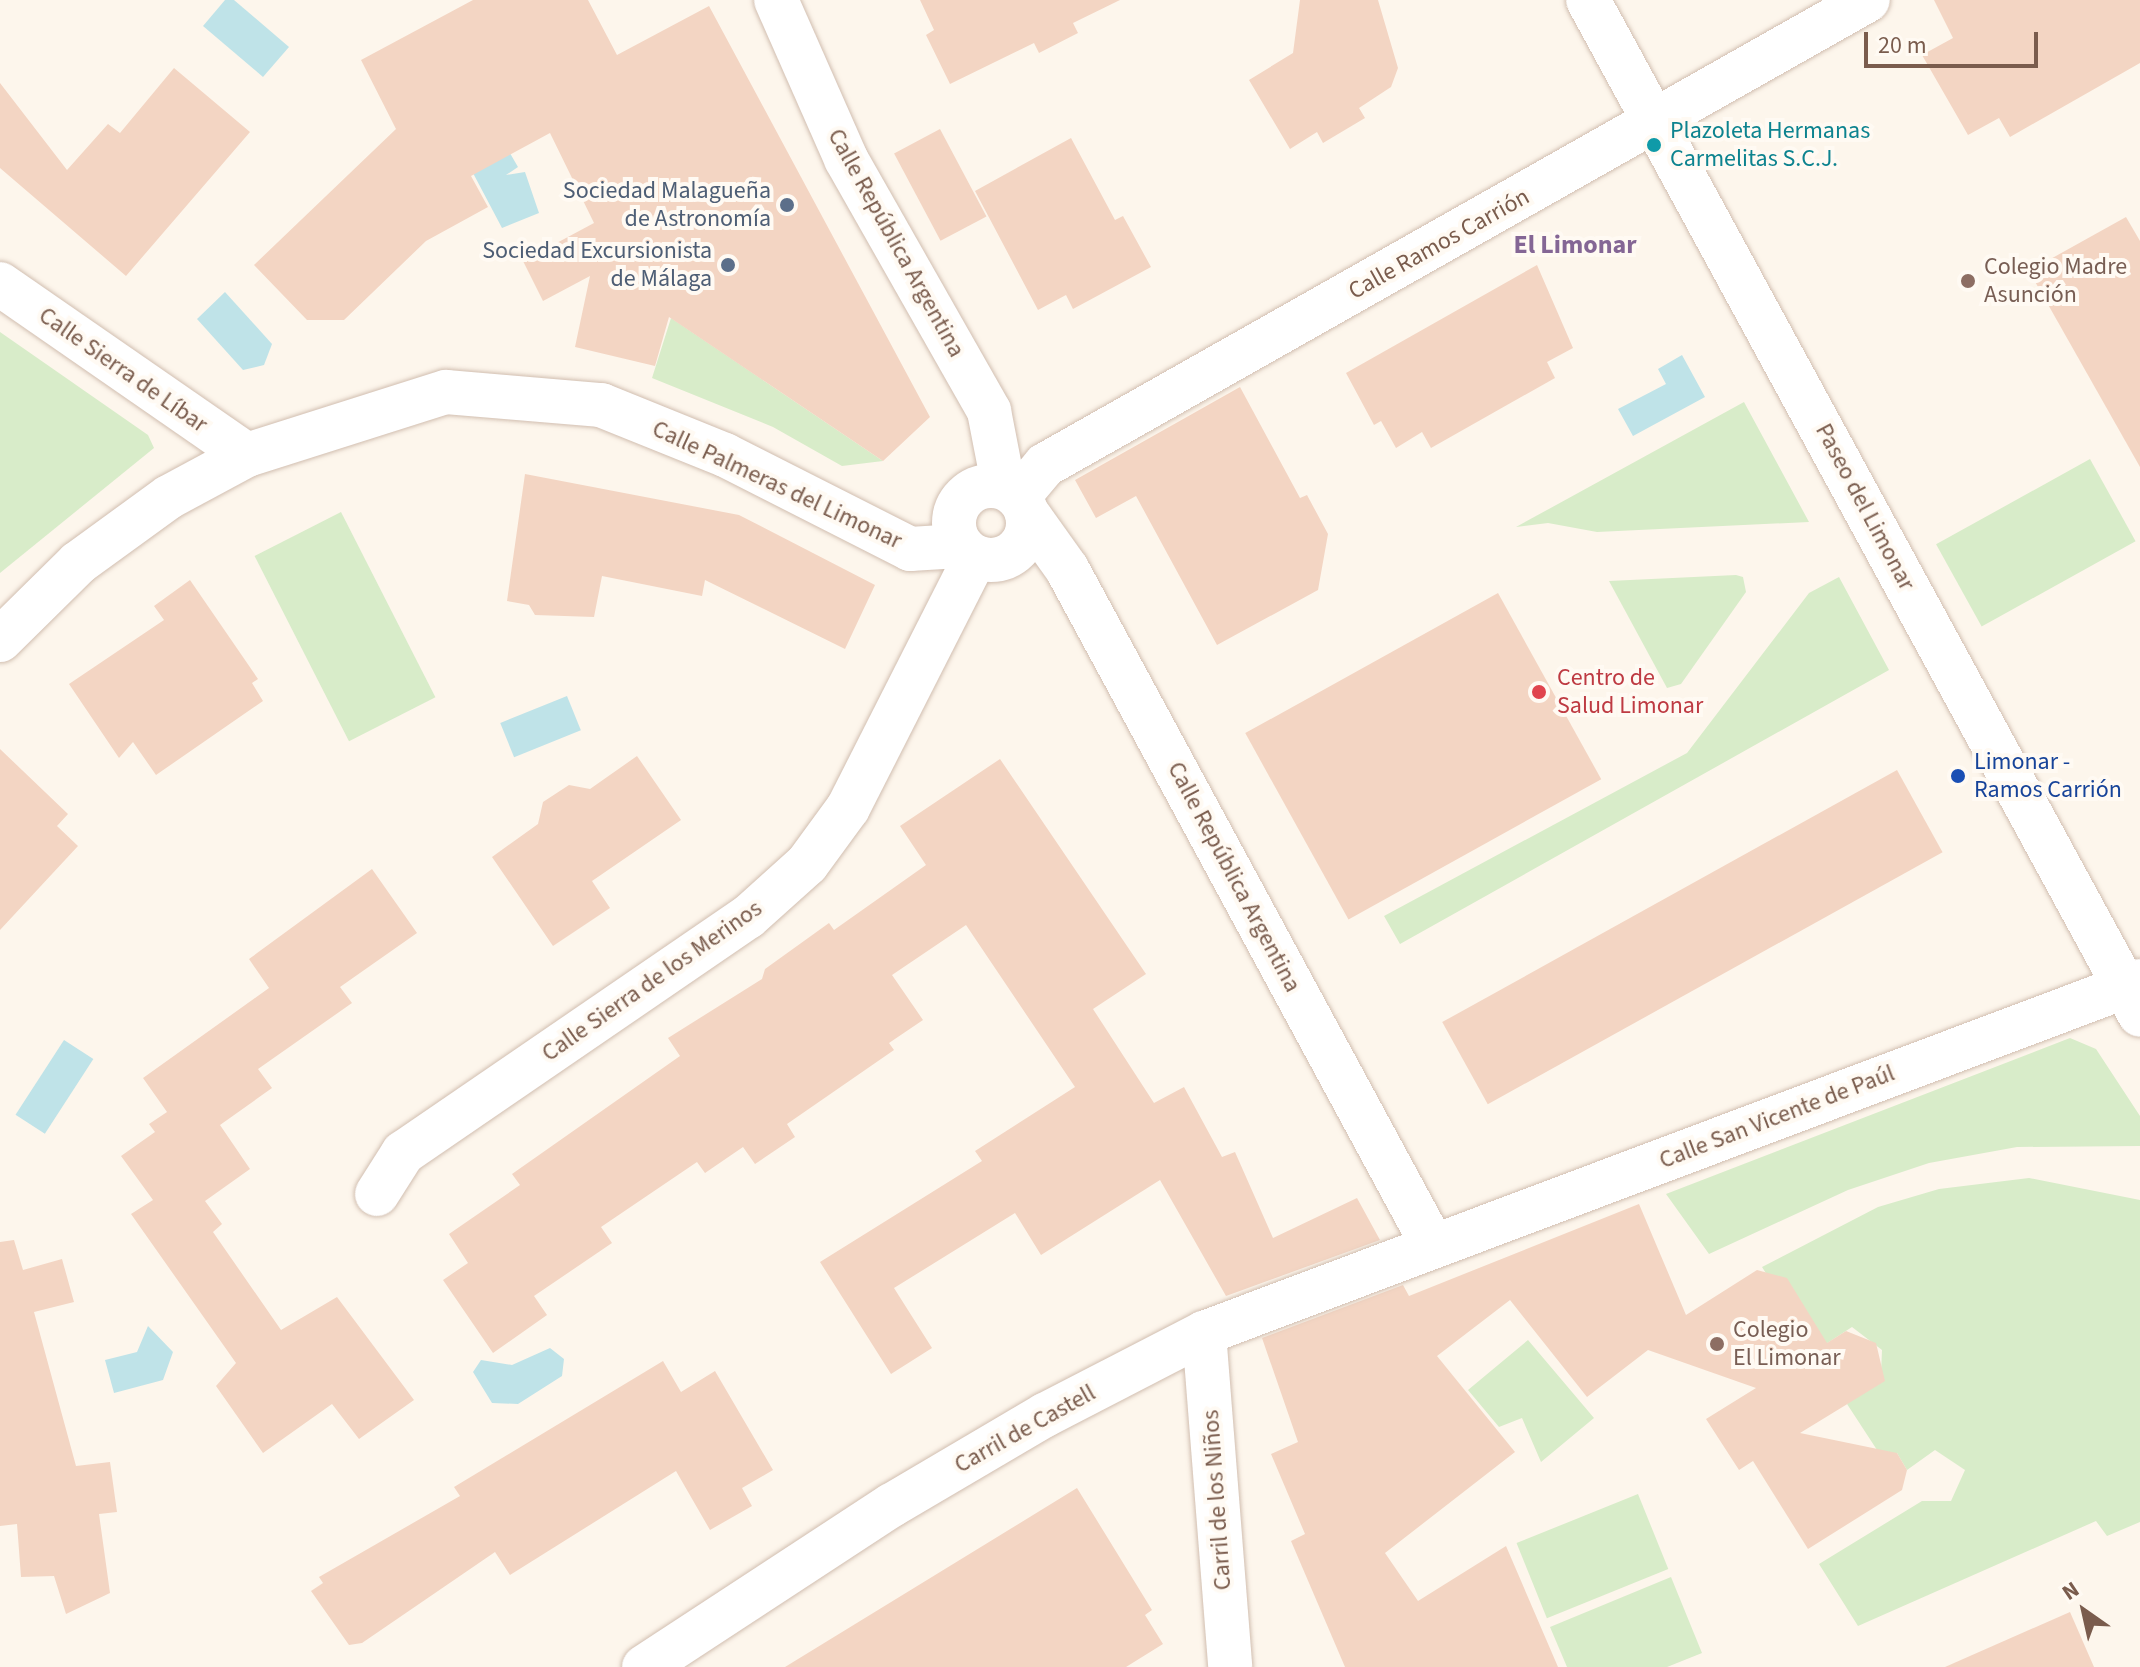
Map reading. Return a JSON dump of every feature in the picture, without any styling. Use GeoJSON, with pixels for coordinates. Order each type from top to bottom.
{"type":"FeatureCollection","features":[{"type":"Feature","properties":{"kind":"street","name":"Calle República Argentina"},"geometry":{"type":"LineString","coordinates":[[776,0],[846,159],[989,411],[1017,499],[1067,569],[1433,1246]]}},
{"type":"Feature","properties":{"kind":"street","name":"Paseo del Limonar"},"geometry":{"type":"LineString","coordinates":[[1588,0],[2134,995]]}},
{"type":"Feature","properties":{"kind":"street","name":"Calle Ramos Carrión"},"geometry":{"type":"LineString","coordinates":[[1017,499],[1045,465],[1868,0]]}},
{"type":"Feature","properties":{"kind":"street","name":"Calle Sierra de Líbar"},"geometry":{"type":"LineString","coordinates":[[0,284],[247,455]]}},
{"type":"Feature","properties":{"kind":"street","name":"Calle Palmeras del Limonar"},"geometry":{"type":"LineString","coordinates":[[0,640],[78,563],[169,497],[247,455],[446,392],[601,405],[725,455],[910,549],[967,552]]}},
{"type":"Feature","properties":{"kind":"street"},"geometry":{"type":"LineString","coordinates":[[973,490],[1017,499],[1028,530],[1015,552],[992,561],[967,552],[953,515],[961,501],[973,490]]}},
{"type":"Feature","properties":{"kind":"street","name":"Calle Sierra de los Merinos"},"geometry":{"type":"LineString","coordinates":[[377,1194],[403,1153],[748,917],[807,864],[848,808],[967,552]]}},
{"type":"Feature","properties":{"kind":"street","name":"Calle San Vicente de Paúl"},"geometry":{"type":"LineString","coordinates":[[1433,1246],[2134,995]]}},
{"type":"Feature","properties":{"kind":"street","name":"Carril de Castell"},"geometry":{"type":"LineString","coordinates":[[644,1667],[892,1505],[1045,1415],[1204,1333],[1433,1246]]}},
{"type":"Feature","properties":{"kind":"street","name":"Carril de los Niños"},"geometry":{"type":"LineString","coordinates":[[1204,1333],[1230,1667]]}},
{"type":"Feature","properties":{"kind":"green space"},"geometry":{"type":"Polygon","coordinates":[[[671,318],[883,461],[842,466],[773,427],[652,378],[671,318]]]}},
{"type":"Feature","properties":{"kind":"green space"},"geometry":{"type":"Polygon","coordinates":[[[0,332],[148,435],[154,448],[0,573],[0,332]]]}},
{"type":"Feature","properties":{"kind":"green space"},"geometry":{"type":"Polygon","coordinates":[[[1744,402],[1809,522],[1597,532],[1548,523],[1516,527],[1744,402]]]}},
{"type":"Feature","properties":{"kind":"green space"},"geometry":{"type":"Polygon","coordinates":[[[2090,459],[2136,541],[1982,627],[1936,544],[2090,459]]]}},
{"type":"Feature","properties":{"kind":"green space"},"geometry":{"type":"Polygon","coordinates":[[[341,512],[435,697],[349,741],[255,556],[341,512]]]}},
{"type":"Feature","properties":{"kind":"green space"},"geometry":{"type":"Polygon","coordinates":[[[1743,577],[1746,592],[1681,684],[1667,688],[1609,581],[1743,577]]]}},
{"type":"Feature","properties":{"kind":"green space"},"geometry":{"type":"Polygon","coordinates":[[[1839,577],[1889,670],[1400,944],[1384,916],[1687,753],[1809,593],[1839,577]]]}},
{"type":"Feature","properties":{"kind":"green space"},"geometry":{"type":"Polygon","coordinates":[[[2070,1038],[2096,1049],[2140,1116],[2140,1146],[2017,1147],[1929,1163],[1848,1190],[1709,1254],[1666,1194],[2070,1038]]]}},
{"type":"Feature","properties":{"kind":"green space"},"geometry":{"type":"Polygon","coordinates":[[[2029,1178],[2140,1200],[2140,1522],[2107,1536],[2096,1521],[1858,1626],[1819,1564],[1922,1501],[1951,1501],[1965,1470],[1935,1450],[1907,1470],[1897,1453],[1879,1453],[1847,1404],[1881,1374],[1882,1350],[1852,1327],[1815,1351],[1762,1267],[1878,1207],[1939,1189],[2029,1178]]]}},
{"type":"Feature","properties":{"kind":"green space"},"geometry":{"type":"Polygon","coordinates":[[[1528,1340],[1594,1418],[1541,1462],[1522,1418],[1499,1427],[1468,1390],[1528,1340]]]}},
{"type":"Feature","properties":{"kind":"green space"},"geometry":{"type":"Polygon","coordinates":[[[1638,1494],[1668,1569],[1547,1618],[1517,1543],[1638,1494]]]}},
{"type":"Feature","properties":{"kind":"green space"},"geometry":{"type":"Polygon","coordinates":[[[1671,1577],[1702,1653],[1667,1667],[1567,1667],[1550,1627],[1671,1577]]]}},
{"type":"Feature","properties":{"kind":"water"},"geometry":{"type":"Polygon","coordinates":[[[225,0],[234,0],[289,47],[263,77],[203,26],[225,0]]]}},
{"type":"Feature","properties":{"kind":"water"},"geometry":{"type":"Polygon","coordinates":[[[500,136],[518,167],[506,175],[525,172],[539,213],[502,228],[464,156],[492,164],[500,136]]]}},
{"type":"Feature","properties":{"kind":"water"},"geometry":{"type":"Polygon","coordinates":[[[225,292],[272,344],[264,365],[243,370],[197,319],[225,292]]]}},
{"type":"Feature","properties":{"kind":"water"},"geometry":{"type":"Polygon","coordinates":[[[1682,355],[1705,397],[1633,436],[1618,409],[1666,384],[1658,369],[1682,355]]]}},
{"type":"Feature","properties":{"kind":"water"},"geometry":{"type":"Polygon","coordinates":[[[567,696],[581,730],[514,757],[500,723],[567,696]]]}},
{"type":"Feature","properties":{"kind":"water"},"geometry":{"type":"Polygon","coordinates":[[[64,1040],[93,1059],[45,1134],[16,1115],[64,1040]]]}},
{"type":"Feature","properties":{"kind":"water"},"geometry":{"type":"Polygon","coordinates":[[[148,1326],[173,1352],[163,1380],[114,1393],[105,1360],[137,1352],[148,1326]]]}},
{"type":"Feature","properties":{"kind":"water"},"geometry":{"type":"Polygon","coordinates":[[[550,1348],[564,1359],[562,1376],[518,1404],[492,1403],[473,1372],[481,1360],[512,1365],[550,1348]]]}},
{"type":"Feature","properties":{"kind":"building"},"geometry":{"type":"Polygon","coordinates":[[[473,0],[588,0],[617,55],[709,6],[930,417],[883,461],[669,317],[655,366],[575,347],[590,276],[543,301],[523,261],[594,223],[550,133],[471,176],[488,207],[426,241],[344,320],[307,320],[254,265],[396,129],[361,60],[473,0]]]}},
{"type":"Feature","properties":{"kind":"building"},"geometry":{"type":"Polygon","coordinates":[[[920,0],[1120,0],[1073,23],[1078,33],[1039,53],[1034,43],[950,84],[926,35],[934,30],[920,0]]]}},
{"type":"Feature","properties":{"kind":"building"},"geometry":{"type":"Polygon","coordinates":[[[1300,0],[1378,0],[1398,68],[1391,87],[1359,108],[1365,118],[1323,143],[1317,132],[1290,149],[1249,80],[1293,53],[1300,0]]]}},
{"type":"Feature","properties":{"kind":"building"},"geometry":{"type":"Polygon","coordinates":[[[1934,0],[2140,0],[2140,63],[2010,137],[1999,118],[1968,135],[1922,55],[1953,38],[1934,0]]]}},
{"type":"Feature","properties":{"kind":"building"},"geometry":{"type":"Polygon","coordinates":[[[174,68],[250,132],[126,276],[0,168],[0,83],[67,170],[108,124],[120,133],[174,68]]]}},
{"type":"Feature","properties":{"kind":"building"},"geometry":{"type":"Polygon","coordinates":[[[940,129],[986,216],[941,241],[894,153],[940,129]]]}},
{"type":"Feature","properties":{"kind":"building"},"geometry":{"type":"Polygon","coordinates":[[[1071,138],[1115,220],[1123,216],[1151,267],[1073,309],[1066,295],[1038,310],[975,191],[1071,138]]]}},
{"type":"Feature","properties":{"kind":"building"},"geometry":{"type":"Polygon","coordinates":[[[2126,217],[2140,241],[2140,467],[2029,271],[2126,217]]]}},
{"type":"Feature","properties":{"kind":"building"},"geometry":{"type":"Polygon","coordinates":[[[1537,265],[1573,348],[1547,362],[1555,378],[1431,448],[1422,432],[1396,448],[1381,421],[1374,425],[1346,373],[1537,265]]]}},
{"type":"Feature","properties":{"kind":"building"},"geometry":{"type":"Polygon","coordinates":[[[1240,387],[1300,498],[1307,495],[1328,534],[1318,590],[1217,645],[1136,496],[1096,518],[1075,480],[1240,387]]]}},
{"type":"Feature","properties":{"kind":"building"},"geometry":{"type":"Polygon","coordinates":[[[525,474],[739,515],[875,585],[845,649],[705,580],[702,596],[602,576],[594,617],[535,615],[529,605],[507,601],[525,474]]]}},
{"type":"Feature","properties":{"kind":"building"},"geometry":{"type":"Polygon","coordinates":[[[190,580],[258,679],[252,683],[263,701],[156,775],[133,742],[119,758],[69,684],[164,620],[154,606],[190,580]]]}},
{"type":"Feature","properties":{"kind":"building"},"geometry":{"type":"Polygon","coordinates":[[[1498,593],[1601,779],[1348,919],[1245,733],[1498,593]]]}},
{"type":"Feature","properties":{"kind":"building"},"geometry":{"type":"Polygon","coordinates":[[[0,749],[68,814],[57,826],[78,846],[0,930],[0,749]]]}},
{"type":"Feature","properties":{"kind":"building"},"geometry":{"type":"Polygon","coordinates":[[[637,756],[681,820],[592,881],[610,908],[553,946],[492,857],[538,824],[543,802],[569,785],[590,789],[637,756]]]}},
{"type":"Feature","properties":{"kind":"building"},"geometry":{"type":"Polygon","coordinates":[[[1000,759],[1146,974],[1093,1009],[1154,1103],[1184,1087],[1222,1157],[1235,1152],[1273,1238],[1357,1198],[1380,1240],[1226,1296],[1160,1180],[1041,1255],[1015,1213],[894,1288],[932,1348],[891,1374],[820,1262],[982,1161],[975,1151],[1075,1087],[966,925],[892,975],[923,1020],[889,1043],[894,1050],[787,1124],[795,1137],[755,1164],[743,1147],[705,1173],[697,1162],[601,1227],[612,1243],[534,1296],[547,1315],[493,1353],[443,1280],[468,1263],[449,1234],[520,1185],[512,1174],[680,1056],[668,1038],[762,979],[765,969],[829,923],[834,930],[926,865],[900,826],[1000,759]]]}},
{"type":"Feature","properties":{"kind":"building"},"geometry":{"type":"Polygon","coordinates":[[[1897,770],[1943,852],[1488,1104],[1442,1022],[1897,770]]]}},
{"type":"Feature","properties":{"kind":"building"},"geometry":{"type":"Polygon","coordinates":[[[372,869],[417,933],[340,987],[352,1003],[258,1069],[272,1088],[220,1125],[250,1169],[205,1201],[222,1224],[213,1232],[281,1330],[337,1297],[414,1400],[359,1439],[332,1404],[263,1453],[216,1386],[236,1363],[131,1214],[153,1200],[121,1156],[155,1132],[149,1124],[167,1112],[143,1078],[269,988],[249,959],[372,869]]]}},
{"type":"Feature","properties":{"kind":"building"},"geometry":{"type":"Polygon","coordinates":[[[1639,1204],[1686,1315],[1757,1270],[1787,1278],[1827,1343],[1846,1331],[1876,1343],[1885,1381],[1800,1433],[1897,1453],[1907,1470],[1902,1490],[1808,1549],[1753,1461],[1739,1470],[1706,1419],[1756,1388],[1648,1350],[1587,1397],[1510,1300],[1437,1356],[1515,1452],[1385,1553],[1418,1601],[1506,1546],[1558,1667],[1345,1667],[1291,1541],[1305,1534],[1271,1454],[1298,1442],[1262,1338],[1403,1285],[1409,1296],[1639,1204]]]}},
{"type":"Feature","properties":{"kind":"building"},"geometry":{"type":"Polygon","coordinates":[[[14,1240],[23,1270],[62,1259],[74,1302],[34,1312],[76,1466],[110,1462],[117,1512],[99,1514],[110,1593],[66,1614],[54,1576],[21,1577],[17,1524],[0,1526],[0,1242],[14,1240]]]}},
{"type":"Feature","properties":{"kind":"building"},"geometry":{"type":"Polygon","coordinates":[[[663,1361],[681,1392],[715,1371],[773,1470],[742,1488],[752,1506],[710,1530],[676,1471],[510,1575],[495,1552],[362,1643],[349,1645],[311,1591],[323,1583],[319,1577],[460,1496],[454,1487],[663,1361]]]}},
{"type":"Feature","properties":{"kind":"building"},"geometry":{"type":"Polygon","coordinates":[[[1077,1488],[1152,1610],[1145,1615],[1163,1644],[1126,1667],[785,1667],[1077,1488]]]}},
{"type":"Feature","properties":{"kind":"building"},"geometry":{"type":"Polygon","coordinates":[[[2070,1612],[2094,1667],[1945,1667],[2070,1612]]]}},
{"type":"Feature","properties":{"kind":"place","name":"Plazoleta Hermanas Carmelitas S.C.J."},"geometry":{"type":"Point","coordinates":[1654,145]}},
{"type":"Feature","properties":{"kind":"place","name":"Sociedad Malagueña de Astronomía"},"geometry":{"type":"Point","coordinates":[787,205]}},
{"type":"Feature","properties":{"kind":"place","name":"Sociedad Excursionista de Málaga"},"geometry":{"type":"Point","coordinates":[728,265]}},
{"type":"Feature","properties":{"kind":"place","name":"Colegio Madre Asunción"},"geometry":{"type":"Point","coordinates":[1968,281]}},
{"type":"Feature","properties":{"kind":"place","name":"Centro de Salud Limonar"},"geometry":{"type":"Point","coordinates":[1539,692]}},
{"type":"Feature","properties":{"kind":"place","name":"Limonar - Ramos Carrión"},"geometry":{"type":"Point","coordinates":[1958,776]}},
{"type":"Feature","properties":{"kind":"place","name":"Colegio El Limonar"},"geometry":{"type":"Point","coordinates":[1717,1344]}},
{"type":"Feature","properties":{"kind":"district","name":"El Limonar"},"geometry":{"type":"Point","coordinates":[1575,245]}}]}
